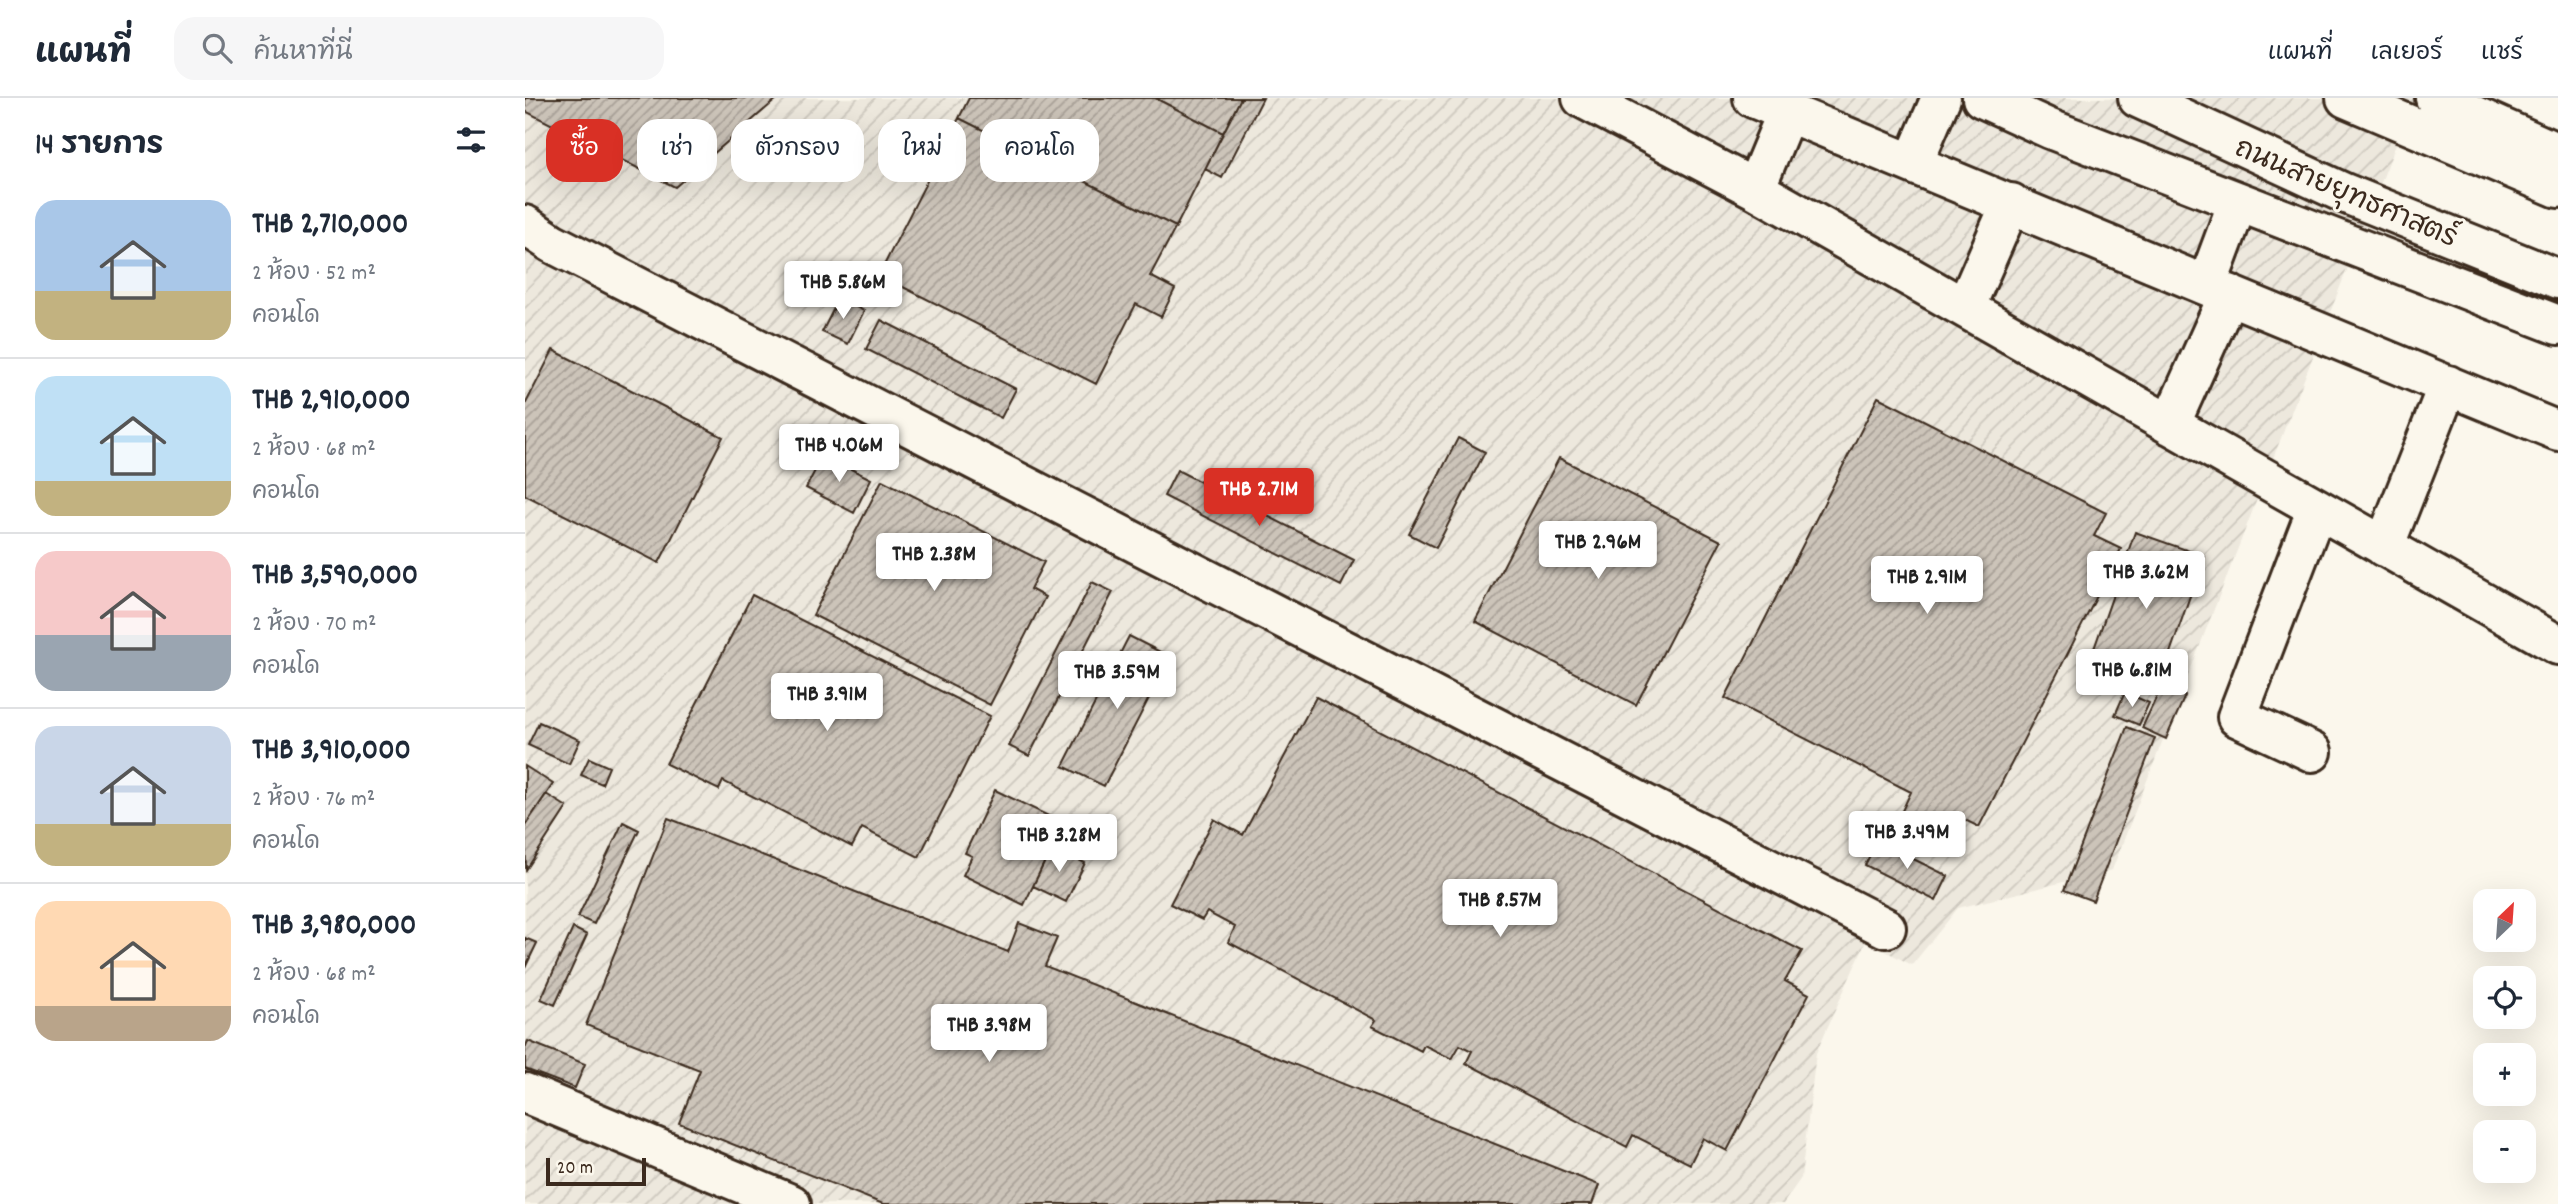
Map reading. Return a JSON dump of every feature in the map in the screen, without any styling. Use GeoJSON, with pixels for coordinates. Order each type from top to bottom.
{"type":"FeatureCollection","features":[{"type":"Feature","properties":{"kind":"street"},"geometry":{"type":"LineString","coordinates":[[1582,98],[1755,189],[2558,645]]}},
{"type":"Feature","properties":{"kind":"street"},"geometry":{"type":"LineString","coordinates":[[1913,163],[1941,98]]}},
{"type":"Feature","properties":{"kind":"street"},"geometry":{"type":"LineString","coordinates":[[1982,98],[2050,129],[2558,325]]}},
{"type":"Feature","properties":{"kind":"street","name":"ถนนสายยุทธศาสตร์"},"geometry":{"type":"LineString","coordinates":[[2138,98],[2344,193],[2558,279]]}},
{"type":"Feature","properties":{"kind":"street"},"geometry":{"type":"LineString","coordinates":[[2346,98],[2558,188]]}},
{"type":"Feature","properties":{"kind":"street"},"geometry":{"type":"LineString","coordinates":[[2435,98],[2558,153]]}},
{"type":"Feature","properties":{"kind":"street"},"geometry":{"type":"LineString","coordinates":[[1755,189],[1770,105],[2558,431]]}},
{"type":"Feature","properties":{"kind":"street"},"geometry":{"type":"LineString","coordinates":[[2170,425],[2218,289],[2238,202]]}},
{"type":"Feature","properties":{"kind":"street"},"geometry":{"type":"LineString","coordinates":[[1965,308],[2011,203]]}},
{"type":"Feature","properties":{"kind":"street"},"geometry":{"type":"LineString","coordinates":[[525,225],[564,249],[1886,928]]}},
{"type":"Feature","properties":{"kind":"street"},"geometry":{"type":"LineString","coordinates":[[2384,547],[2448,385]]}},
{"type":"Feature","properties":{"kind":"street"},"geometry":{"type":"LineString","coordinates":[[2312,752],[2237,717],[2317,508]]}},
{"type":"Feature","properties":{"kind":"street"},"geometry":{"type":"LineString","coordinates":[[525,1093],[792,1204]]}},
{"type":"Feature","properties":{"kind":"shaded area"},"geometry":{"type":"Polygon","coordinates":[[[525,98],[2414,98],[2112,870],[1958,908],[1912,965],[1866,941],[1816,1053],[1801,1178],[1783,1204],[525,1204],[525,98]]]}},
{"type":"Feature","properties":{"kind":"building"},"geometry":{"type":"Polygon","coordinates":[[[525,98],[778,98],[754,119],[731,119],[731,139],[717,151],[717,119],[637,119],[637,168],[623,161],[623,119],[546,119],[546,122],[525,111],[525,98]]]}},
{"type":"Feature","properties":{"kind":"building"},"geometry":{"type":"Polygon","coordinates":[[[969,98],[1155,98],[1223,133],[1176,227],[1086,182],[1099,182],[1099,119],[980,119],[980,129],[966,119],[959,118],[969,98]]]}},
{"type":"Feature","properties":{"kind":"building"},"geometry":{"type":"Polygon","coordinates":[[[1155,98],[1241,98],[1223,133],[1155,98]]]}},
{"type":"Feature","properties":{"kind":"building"},"geometry":{"type":"Polygon","coordinates":[[[1241,98],[1263,98],[1222,178],[1205,169],[1241,98]]]}},
{"type":"Feature","properties":{"kind":"building"},"geometry":{"type":"Polygon","coordinates":[[[966,122],[980,129],[980,182],[1086,182],[1176,227],[1150,276],[1175,289],[1161,317],[1136,304],[1096,384],[879,275],[926,182],[966,182],[966,122]]]}},
{"type":"Feature","properties":{"kind":"building"},"geometry":{"type":"Polygon","coordinates":[[[665,182],[681,182],[675,187],[665,182]]]}},
{"type":"Feature","properties":{"kind":"building"},"geometry":{"type":"Polygon","coordinates":[[[839,298],[864,311],[848,344],[822,332],[839,298]]]}},
{"type":"Feature","properties":{"kind":"building"},"geometry":{"type":"Polygon","coordinates":[[[881,320],[1016,389],[1001,418],[866,349],[881,320]]]}},
{"type":"Feature","properties":{"kind":"building"},"geometry":{"type":"Polygon","coordinates":[[[553,350],[723,437],[659,563],[525,495],[525,405],[553,350]]]}},
{"type":"Feature","properties":{"kind":"building"},"geometry":{"type":"Polygon","coordinates":[[[1878,397],[2106,513],[2094,536],[2121,549],[1979,827],[1955,815],[1941,842],[1898,819],[1911,792],[1725,698],[1878,397]]]}},
{"type":"Feature","properties":{"kind":"building"},"geometry":{"type":"Polygon","coordinates":[[[1458,438],[1485,452],[1436,548],[1409,534],[1458,438]]]}},
{"type":"Feature","properties":{"kind":"building"},"geometry":{"type":"Polygon","coordinates":[[[823,455],[871,479],[854,513],[806,488],[823,455]]]}},
{"type":"Feature","properties":{"kind":"building"},"geometry":{"type":"Polygon","coordinates":[[[1559,458],[1721,541],[1636,705],[1475,621],[1559,458]]]}},
{"type":"Feature","properties":{"kind":"building"},"geometry":{"type":"Polygon","coordinates":[[[1177,470],[1354,560],[1341,586],[1164,496],[1177,470]]]}},
{"type":"Feature","properties":{"kind":"building"},"geometry":{"type":"Polygon","coordinates":[[[882,480],[1044,562],[1030,589],[1045,597],[990,705],[813,615],[882,480]]]}},
{"type":"Feature","properties":{"kind":"building"},"geometry":{"type":"Polygon","coordinates":[[[2135,532],[2204,556],[2157,690],[2088,666],[2135,532]]]}},
{"type":"Feature","properties":{"kind":"building"},"geometry":{"type":"Polygon","coordinates":[[[1092,582],[1113,592],[1029,756],[1009,746],[1092,582]]]}},
{"type":"Feature","properties":{"kind":"building"},"geometry":{"type":"Polygon","coordinates":[[[752,595],[990,716],[919,857],[862,828],[852,847],[723,781],[719,790],[666,764],[752,595]]]}},
{"type":"Feature","properties":{"kind":"building"},"geometry":{"type":"Polygon","coordinates":[[[1129,636],[1170,657],[1104,786],[1063,766],[1129,636]]]}},
{"type":"Feature","properties":{"kind":"building"},"geometry":{"type":"Polygon","coordinates":[[[2162,685],[2185,696],[2166,739],[2142,728],[2162,685]]]}},
{"type":"Feature","properties":{"kind":"building"},"geometry":{"type":"Polygon","coordinates":[[[2125,692],[2149,703],[2139,725],[2115,715],[2125,692]]]}},
{"type":"Feature","properties":{"kind":"building"},"geometry":{"type":"Polygon","coordinates":[[[1316,697],[1802,951],[1785,981],[1809,994],[1727,1151],[1703,1138],[1690,1164],[1633,1135],[1627,1147],[1466,1063],[1472,1051],[1460,1045],[1452,1059],[1424,1045],[1421,1051],[1372,1026],[1376,1020],[1228,942],[1235,927],[1207,912],[1202,920],[1170,904],[1214,819],[1243,835],[1316,697]]]}},
{"type":"Feature","properties":{"kind":"building"},"geometry":{"type":"Polygon","coordinates":[[[539,722],[580,740],[569,764],[528,745],[539,722]]]}},
{"type":"Feature","properties":{"kind":"building"},"geometry":{"type":"Polygon","coordinates":[[[2127,727],[2155,738],[2093,901],[2064,890],[2127,727]]]}},
{"type":"Feature","properties":{"kind":"building"},"geometry":{"type":"Polygon","coordinates":[[[589,758],[609,767],[602,784],[581,775],[589,758]]]}},
{"type":"Feature","properties":{"kind":"building"},"geometry":{"type":"Polygon","coordinates":[[[525,766],[553,784],[525,826],[525,766]]]}},
{"type":"Feature","properties":{"kind":"building"},"geometry":{"type":"Polygon","coordinates":[[[995,790],[1063,823],[1024,905],[963,875],[972,856],[965,853],[995,790]]]}},
{"type":"Feature","properties":{"kind":"building"},"geometry":{"type":"Polygon","coordinates":[[[546,794],[567,807],[526,870],[525,826],[546,794]]]}},
{"type":"Feature","properties":{"kind":"building"},"geometry":{"type":"Polygon","coordinates":[[[668,818],[1008,952],[1019,923],[1057,938],[1045,966],[1599,1185],[1592,1204],[883,1204],[679,1123],[700,1070],[586,1025],[668,818]]]}},
{"type":"Feature","properties":{"kind":"building"},"geometry":{"type":"Polygon","coordinates":[[[623,822],[639,830],[594,924],[578,917],[623,822]]]}},
{"type":"Feature","properties":{"kind":"building"},"geometry":{"type":"Polygon","coordinates":[[[1877,841],[1948,876],[1936,901],[1865,865],[1877,841]]]}},
{"type":"Feature","properties":{"kind":"building"},"geometry":{"type":"Polygon","coordinates":[[[1052,847],[1085,863],[1066,902],[1033,886],[1052,847]]]}},
{"type":"Feature","properties":{"kind":"building"},"geometry":{"type":"Polygon","coordinates":[[[573,928],[587,935],[555,1005],[541,999],[573,928]]]}},
{"type":"Feature","properties":{"kind":"building"},"geometry":{"type":"Polygon","coordinates":[[[525,938],[537,943],[525,968],[525,938]]]}},
{"type":"Feature","properties":{"kind":"building"},"geometry":{"type":"Polygon","coordinates":[[[528,1041],[585,1064],[575,1088],[525,1069],[525,1048],[528,1041]]]}}]}
